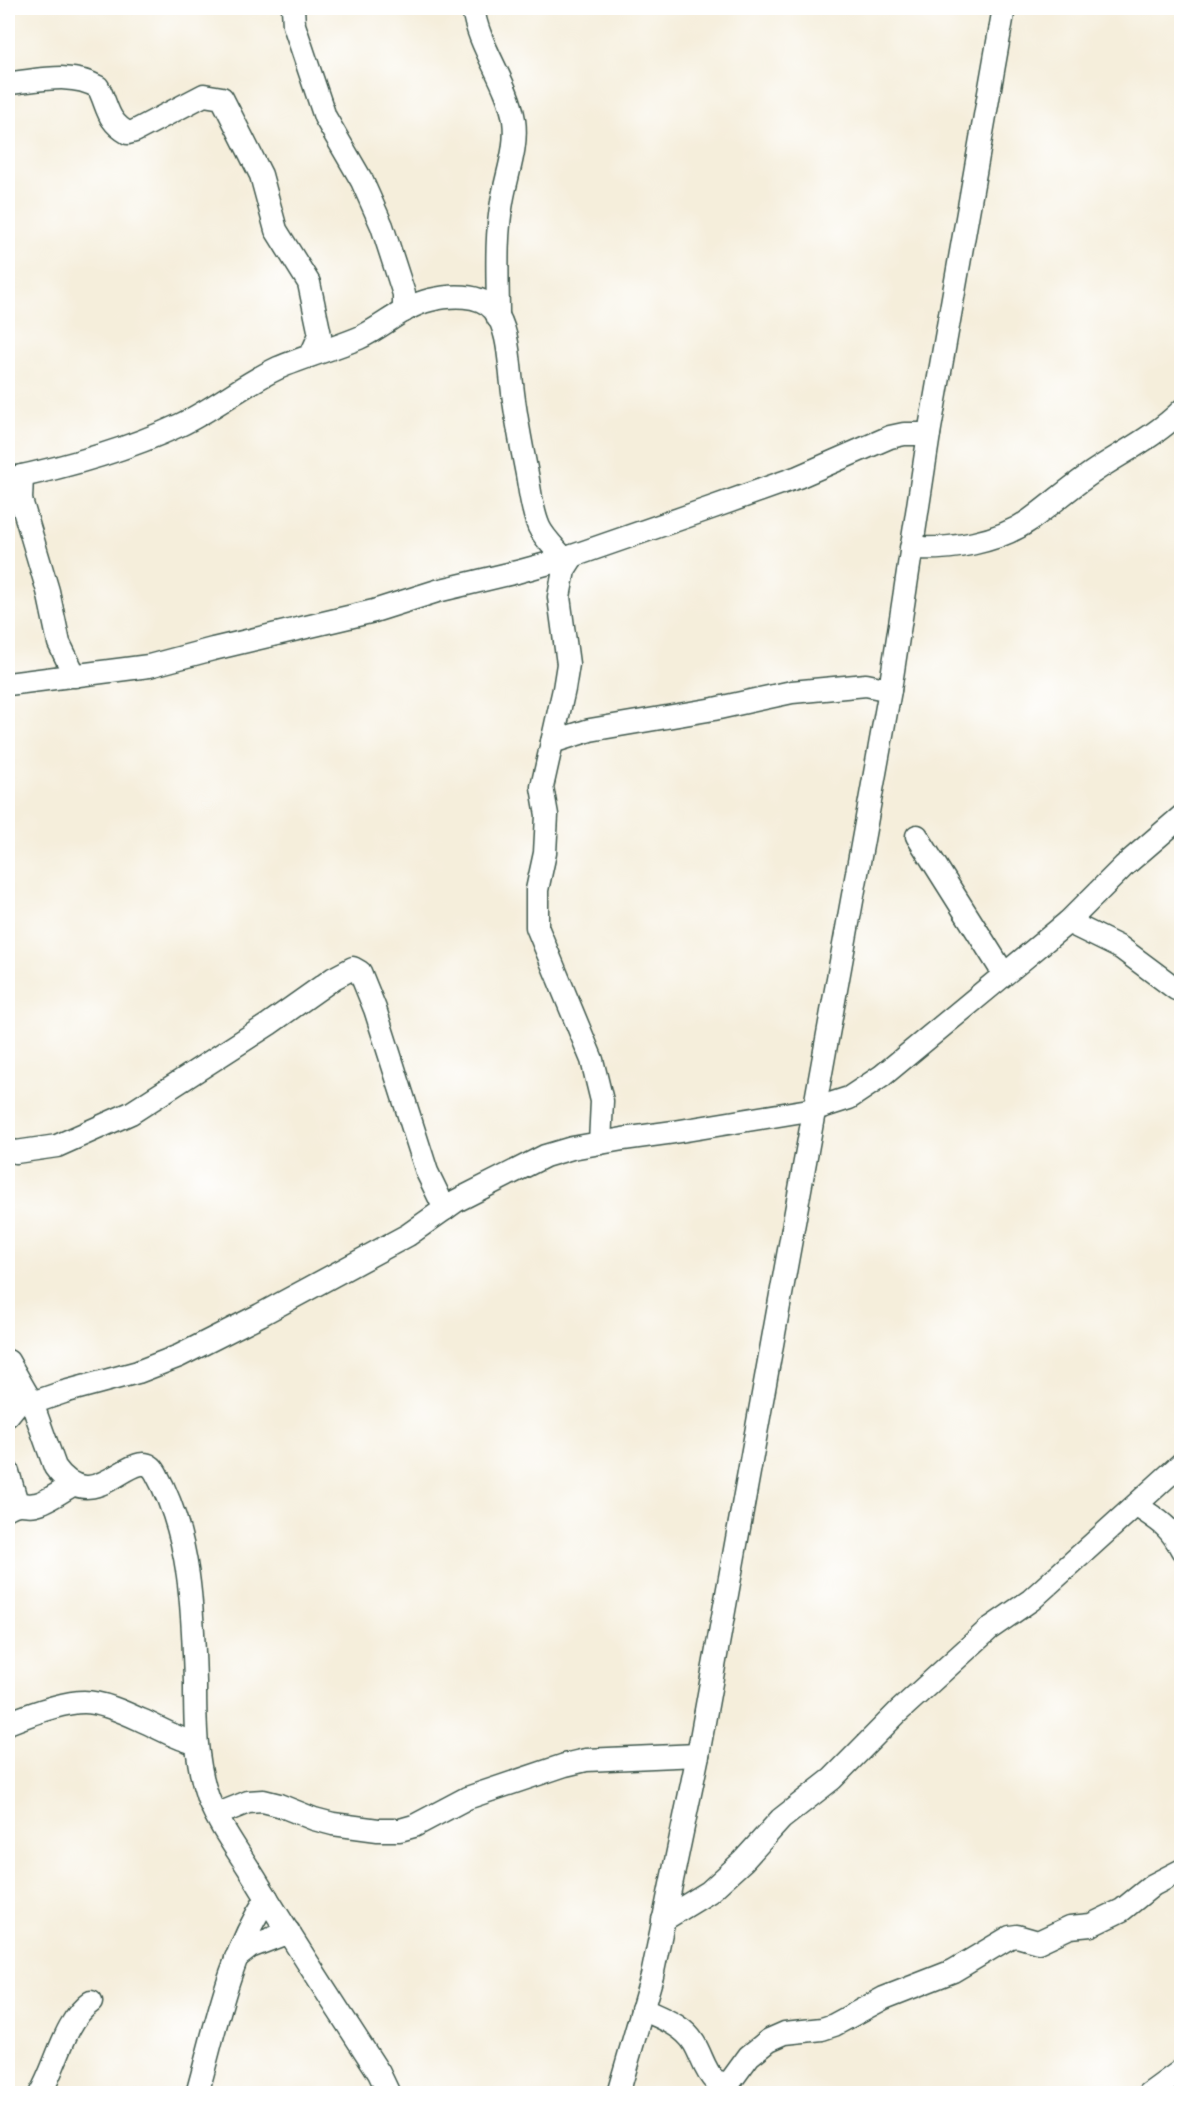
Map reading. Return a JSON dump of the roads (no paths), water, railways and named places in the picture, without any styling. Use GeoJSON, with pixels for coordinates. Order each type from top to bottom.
{"type":"FeatureCollection","features":[{"type":"Feature","properties":{"kind":"street"},"geometry":{"type":"LineString","coordinates":[[293,8],[294,25],[325,117],[362,181],[411,302]]}},
{"type":"Feature","properties":{"kind":"street"},"geometry":{"type":"LineString","coordinates":[[473,8],[483,41],[514,119],[512,153],[501,203],[499,227],[498,318]]}},
{"type":"Feature","properties":{"kind":"street"},"geometry":{"type":"LineString","coordinates":[[618,2094],[652,1976],[698,1755],[890,690],[930,434],[1004,8]]}},
{"type":"Feature","properties":{"kind":"street"},"geometry":{"type":"LineString","coordinates":[[8,83],[81,79],[98,87],[108,114],[119,127],[128,133],[204,94],[222,98],[261,175],[276,230],[309,283],[321,346]]}},
{"type":"Feature","properties":{"kind":"street"},"geometry":{"type":"LineString","coordinates":[[474,297],[498,281]]}},
{"type":"Feature","properties":{"kind":"street"},"geometry":{"type":"LineString","coordinates":[[75,676],[59,643],[48,591],[14,486],[148,439],[208,410],[232,394],[321,346],[374,331],[411,302],[474,297],[483,300],[492,308],[498,318],[508,353],[514,408],[531,499],[539,526],[568,557]]}},
{"type":"Feature","properties":{"kind":"street"},"geometry":{"type":"LineString","coordinates":[[911,548],[956,547],[991,538],[1027,522],[1095,471],[1158,430],[1182,410]]}},
{"type":"Feature","properties":{"kind":"street"},"geometry":{"type":"LineString","coordinates":[[8,684],[149,666],[374,611],[437,591],[518,572],[568,557],[798,477],[890,437],[904,434],[930,434]]}},
{"type":"Feature","properties":{"kind":"street"},"geometry":{"type":"LineString","coordinates":[[568,557],[559,597],[568,664],[542,787],[547,815],[545,853],[537,890],[537,927],[592,1060],[603,1101],[600,1143]]}},
{"type":"Feature","properties":{"kind":"street"},"geometry":{"type":"LineString","coordinates":[[552,742],[590,730],[714,709],[792,692],[866,685],[890,690]]}},
{"type":"Feature","properties":{"kind":"street"},"geometry":{"type":"LineString","coordinates":[[8,1415],[29,1398],[64,1392],[138,1372],[179,1356],[408,1235],[456,1201],[545,1156],[600,1143],[814,1109],[849,1098],[882,1076],[1068,922],[1124,866],[1182,816]]}},
{"type":"Feature","properties":{"kind":"street"},"geometry":{"type":"LineString","coordinates":[[917,836],[1004,974]]}},
{"type":"Feature","properties":{"kind":"street"},"geometry":{"type":"LineString","coordinates":[[1068,922],[1121,948],[1176,989],[1182,991]]}},
{"type":"Feature","properties":{"kind":"street"},"geometry":{"type":"LineString","coordinates":[[8,1150],[16,1152],[57,1146],[130,1113],[269,1024],[334,978],[353,968],[360,972],[375,1009],[427,1172],[445,1209]]}},
{"type":"Feature","properties":{"kind":"street"},"geometry":{"type":"LineString","coordinates":[[8,1361],[29,1398],[51,1456],[67,1481],[88,1488],[100,1485],[120,1473],[143,1464],[156,1471],[176,1516],[192,1601],[196,1743],[208,1798],[267,1898],[379,2073],[389,2094]]}},
{"type":"Feature","properties":{"kind":"street"},"geometry":{"type":"LineString","coordinates":[[663,1920],[709,1892],[743,1861],[781,1819],[832,1779],[898,1712],[989,1629],[1031,1600],[1182,1463]]}},
{"type":"Feature","properties":{"kind":"street"},"geometry":{"type":"LineString","coordinates":[[8,1472],[12,1505],[35,1504],[51,1496],[67,1481]]}},
{"type":"Feature","properties":{"kind":"street"},"geometry":{"type":"LineString","coordinates":[[1137,1506],[1165,1524],[1174,1534],[1182,1550]]}},
{"type":"Feature","properties":{"kind":"street"},"geometry":{"type":"LineString","coordinates":[[8,1722],[30,1714],[85,1702],[104,1706],[141,1720],[181,1740],[196,1743]]}},
{"type":"Feature","properties":{"kind":"street"},"geometry":{"type":"LineString","coordinates":[[216,1815],[248,1802],[263,1801],[333,1824],[378,1830],[400,1830],[414,1826],[467,1798],[566,1765],[586,1760],[698,1755]]}},
{"type":"Feature","properties":{"kind":"street"},"geometry":{"type":"LineString","coordinates":[[642,2009],[680,2027],[696,2045],[702,2062],[715,2081],[730,2082],[749,2056],[785,2033],[822,2029],[834,2025],[884,1998],[953,1971],[1010,1937],[1017,1936],[1038,1942],[1070,1927],[1091,1925],[1122,1910],[1154,1885],[1182,1870]]}},
{"type":"Feature","properties":{"kind":"street"},"geometry":{"type":"LineString","coordinates":[[197,2094],[236,1958],[252,1921],[267,1898]]}},
{"type":"Feature","properties":{"kind":"street"},"geometry":{"type":"LineString","coordinates":[[236,1958],[250,1947],[289,1932]]}},
{"type":"Feature","properties":{"kind":"street"},"geometry":{"type":"LineString","coordinates":[[40,2094],[54,2067],[70,2025],[77,2014],[90,2002]]}},
{"type":"Feature","properties":{"kind":"street"},"geometry":{"type":"LineString","coordinates":[[1149,2094],[1182,2070]]}}]}
